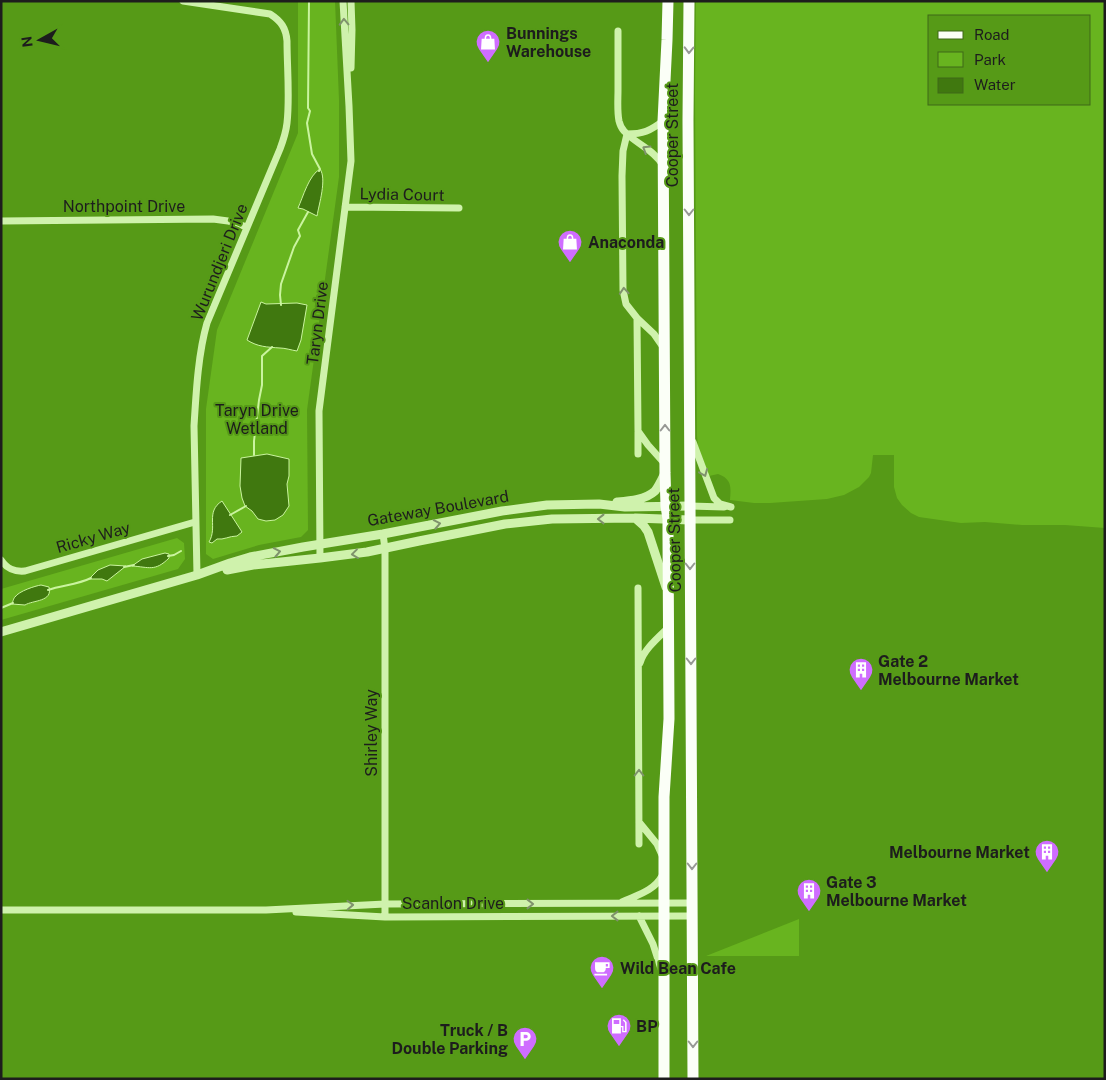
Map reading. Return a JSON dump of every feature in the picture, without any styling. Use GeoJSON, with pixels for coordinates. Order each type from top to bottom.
{"type":"FeatureCollection","features":[{"type":"Feature","properties":{"kind":"main road","name":"Cooper Street"},"geometry":{"type":"LineString","coordinates":[[689,1],[693,1079]]}},
{"type":"Feature","properties":{"kind":"main road","name":"Cooper Street"},"geometry":{"type":"LineString","coordinates":[[664,1079],[664,797],[669,719],[663,166],[667,3]]}},
{"type":"Feature","properties":{"kind":"street","name":"Wurundjeri Drive"},"geometry":{"type":"LineString","coordinates":[[183,1],[270,14],[282,24],[287,41],[288,106],[286,134],[207,323],[203,342],[194,426],[197,576]]}},
{"type":"Feature","properties":{"kind":"street","name":"Taryn Drive"},"geometry":{"type":"LineString","coordinates":[[320,558],[319,411],[351,161],[343,1]]}},
{"type":"Feature","properties":{"kind":"street","name":"Taryn Drive"},"geometry":{"type":"LineString","coordinates":[[349,106],[352,30],[351,1]]}},
{"type":"Feature","properties":{"kind":"street"},"geometry":{"type":"LineString","coordinates":[[618,31],[618,118],[622,129],[627,134],[623,151],[622,170],[623,290],[626,304],[637,318],[654,334],[664,350]]}},
{"type":"Feature","properties":{"kind":"street","name":"Cooper Street"},"geometry":{"type":"LineString","coordinates":[[627,134],[639,134],[654,129],[663,121]]}},
{"type":"Feature","properties":{"kind":"street","name":"Cooper Street"},"geometry":{"type":"LineString","coordinates":[[627,134],[636,142],[652,151],[663,166]]}},
{"type":"Feature","properties":{"kind":"street","name":"Lydia Court"},"geometry":{"type":"LineString","coordinates":[[345,207],[459,208]]}},
{"type":"Feature","properties":{"kind":"street","name":"Northpoint Drive"},"geometry":{"type":"LineString","coordinates":[[1,221],[213,220],[228,221],[247,227]]}},
{"type":"Feature","properties":{"kind":"street"},"geometry":{"type":"LineString","coordinates":[[637,318],[638,454]]}},
{"type":"Feature","properties":{"kind":"street"},"geometry":{"type":"LineString","coordinates":[[690,429],[695,450],[714,498],[720,504],[731,507],[690,506]]}},
{"type":"Feature","properties":{"kind":"street","name":"Cooper Street"},"geometry":{"type":"LineString","coordinates":[[638,432],[665,468]]}},
{"type":"Feature","properties":{"kind":"street"},"geometry":{"type":"LineString","coordinates":[[599,504],[634,500],[648,496],[655,490],[665,468]]}},
{"type":"Feature","properties":{"kind":"street","name":"Gateway Boulevard"},"geometry":{"type":"LineString","coordinates":[[197,576],[230,563],[250,558],[502,511],[547,505],[690,506]]}},
{"type":"Feature","properties":{"kind":"street"},"geometry":{"type":"LineString","coordinates":[[502,511],[505,524]]}},
{"type":"Feature","properties":{"kind":"street"},"geometry":{"type":"LineString","coordinates":[[635,518],[648,532],[669,597]]}},
{"type":"Feature","properties":{"kind":"street","name":"Gateway Boulevard"},"geometry":{"type":"LineString","coordinates":[[1,632],[197,576],[253,565],[384,549],[505,524],[552,519],[635,518],[690,520]]}},
{"type":"Feature","properties":{"kind":"street"},"geometry":{"type":"LineString","coordinates":[[690,520],[730,520]]}},
{"type":"Feature","properties":{"kind":"street","name":"Ricky Way"},"geometry":{"type":"LineString","coordinates":[[1,560],[10,569],[19,572],[25,571],[195,522]]}},
{"type":"Feature","properties":{"kind":"street","name":"Shirley Way"},"geometry":{"type":"LineString","coordinates":[[383,534],[385,917]]}},
{"type":"Feature","properties":{"kind":"street"},"geometry":{"type":"LineString","coordinates":[[638,588],[639,844]]}},
{"type":"Feature","properties":{"kind":"street"},"geometry":{"type":"LineString","coordinates":[[639,668],[646,651],[669,627]]}},
{"type":"Feature","properties":{"kind":"street"},"geometry":{"type":"LineString","coordinates":[[639,822],[657,844],[664,866]]}},
{"type":"Feature","properties":{"kind":"street","name":"Scanlon Drive"},"geometry":{"type":"LineString","coordinates":[[617,904],[651,889],[659,882],[664,866]]}},
{"type":"Feature","properties":{"kind":"street","name":"Scanlon Drive"},"geometry":{"type":"LineString","coordinates":[[1,910],[266,910],[385,904],[692,903]]}},
{"type":"Feature","properties":{"kind":"street","name":"Scanlon Drive"},"geometry":{"type":"LineString","coordinates":[[266,910],[385,917],[693,916]]}},
{"type":"Feature","properties":{"kind":"street"},"geometry":{"type":"LineString","coordinates":[[639,916],[653,944],[664,982]]}},
{"type":"Feature","properties":{"kind":"green space","name":"Taryn Drive Wetland"},"geometry":{"type":"Polygon","coordinates":[[[298,1],[335,1],[339,100],[339,177],[307,410],[308,530],[301,537],[259,545],[213,559],[206,554],[206,409],[217,330],[298,133],[298,1]]]}},
{"type":"Feature","properties":{"kind":"green space"},"geometry":{"type":"Polygon","coordinates":[[[696,1],[1105,1],[1105,528],[985,522],[961,523],[919,517],[911,513],[897,498],[894,487],[894,455],[873,455],[869,477],[859,487],[844,495],[827,499],[770,503],[730,500],[730,484],[726,478],[718,474],[709,476],[698,446],[696,1]]]}},
{"type":"Feature","properties":{"kind":"green space"},"geometry":{"type":"Polygon","coordinates":[[[177,538],[184,543],[185,559],[178,569],[1,620],[1,589],[177,538]]]}},
{"type":"Feature","properties":{"kind":"green space"},"geometry":{"type":"Polygon","coordinates":[[[799,919],[799,956],[706,956],[799,919]]]}},
{"type":"Feature","properties":{"kind":"water"},"geometry":{"type":"Polygon","coordinates":[[[320,169],[323,185],[317,216],[298,208],[310,181],[320,169]]]}},
{"type":"Feature","properties":{"kind":"water"},"geometry":{"type":"Polygon","coordinates":[[[261,302],[266,304],[297,303],[307,305],[301,340],[297,351],[263,346],[247,340],[261,302]]]}},
{"type":"Feature","properties":{"kind":"water"},"geometry":{"type":"Polygon","coordinates":[[[267,454],[289,459],[287,484],[289,506],[283,515],[275,520],[266,521],[258,519],[245,506],[240,486],[241,458],[267,454]]]}},
{"type":"Feature","properties":{"kind":"water"},"geometry":{"type":"Polygon","coordinates":[[[222,501],[242,532],[237,536],[217,539],[212,543],[209,542],[214,510],[222,501]]]}},
{"type":"Feature","properties":{"kind":"water"},"geometry":{"type":"Polygon","coordinates":[[[165,553],[169,554],[169,558],[156,567],[132,566],[142,559],[165,553]]]}},
{"type":"Feature","properties":{"kind":"water"},"geometry":{"type":"Polygon","coordinates":[[[110,565],[126,566],[107,581],[89,579],[98,570],[110,565]]]}},
{"type":"Feature","properties":{"kind":"water"},"geometry":{"type":"Polygon","coordinates":[[[41,585],[49,587],[48,595],[45,598],[25,605],[12,604],[15,597],[20,593],[41,585]]]}},
{"type":"Feature","properties":{"kind":"waterway"},"geometry":{"type":"LineString","coordinates":[[309,1],[308,108],[310,111],[307,123],[312,154],[320,169],[319,171]]}},
{"type":"Feature","properties":{"kind":"waterway"},"geometry":{"type":"LineString","coordinates":[[281,305],[281,284],[294,247],[300,236],[298,230],[308,212]]}},
{"type":"Feature","properties":{"kind":"waterway"},"geometry":{"type":"LineString","coordinates":[[254,455],[254,441],[262,385],[262,356],[272,347]]}},
{"type":"Feature","properties":{"kind":"waterway"},"geometry":{"type":"LineString","coordinates":[[230,515],[246,506]]}},
{"type":"Feature","properties":{"kind":"waterway"},"geometry":{"type":"LineString","coordinates":[[168,556],[181,551]]}},
{"type":"Feature","properties":{"kind":"waterway"},"geometry":{"type":"LineString","coordinates":[[124,567],[134,565]]}},
{"type":"Feature","properties":{"kind":"waterway"},"geometry":{"type":"LineString","coordinates":[[48,590],[91,578]]}},
{"type":"Feature","properties":{"kind":"waterway"},"geometry":{"type":"LineString","coordinates":[[1,608],[13,603]]}},
{"type":"Feature","properties":{"kind":"place","name":"Bunnings Warehouse"},"geometry":{"type":"Point","coordinates":[488,63]}},
{"type":"Feature","properties":{"kind":"place","name":"Anaconda"},"geometry":{"type":"Point","coordinates":[570,263]}},
{"type":"Feature","properties":{"kind":"place","name":"Gate 2 Melbourne Market"},"geometry":{"type":"Point","coordinates":[861,691]}},
{"type":"Feature","properties":{"kind":"place","name":"Melbourne Market"},"geometry":{"type":"Point","coordinates":[1047,873]}},
{"type":"Feature","properties":{"kind":"place","name":"Gate 3 Melbourne Market"},"geometry":{"type":"Point","coordinates":[809,912]}},
{"type":"Feature","properties":{"kind":"place","name":"Wild Bean Cafe"},"geometry":{"type":"Point","coordinates":[602,989]}},
{"type":"Feature","properties":{"kind":"place","name":"BP"},"geometry":{"type":"Point","coordinates":[619,1047]}},
{"type":"Feature","properties":{"kind":"place","name":"Truck / B Double Parking"},"geometry":{"type":"Point","coordinates":[525,1060]}}]}
